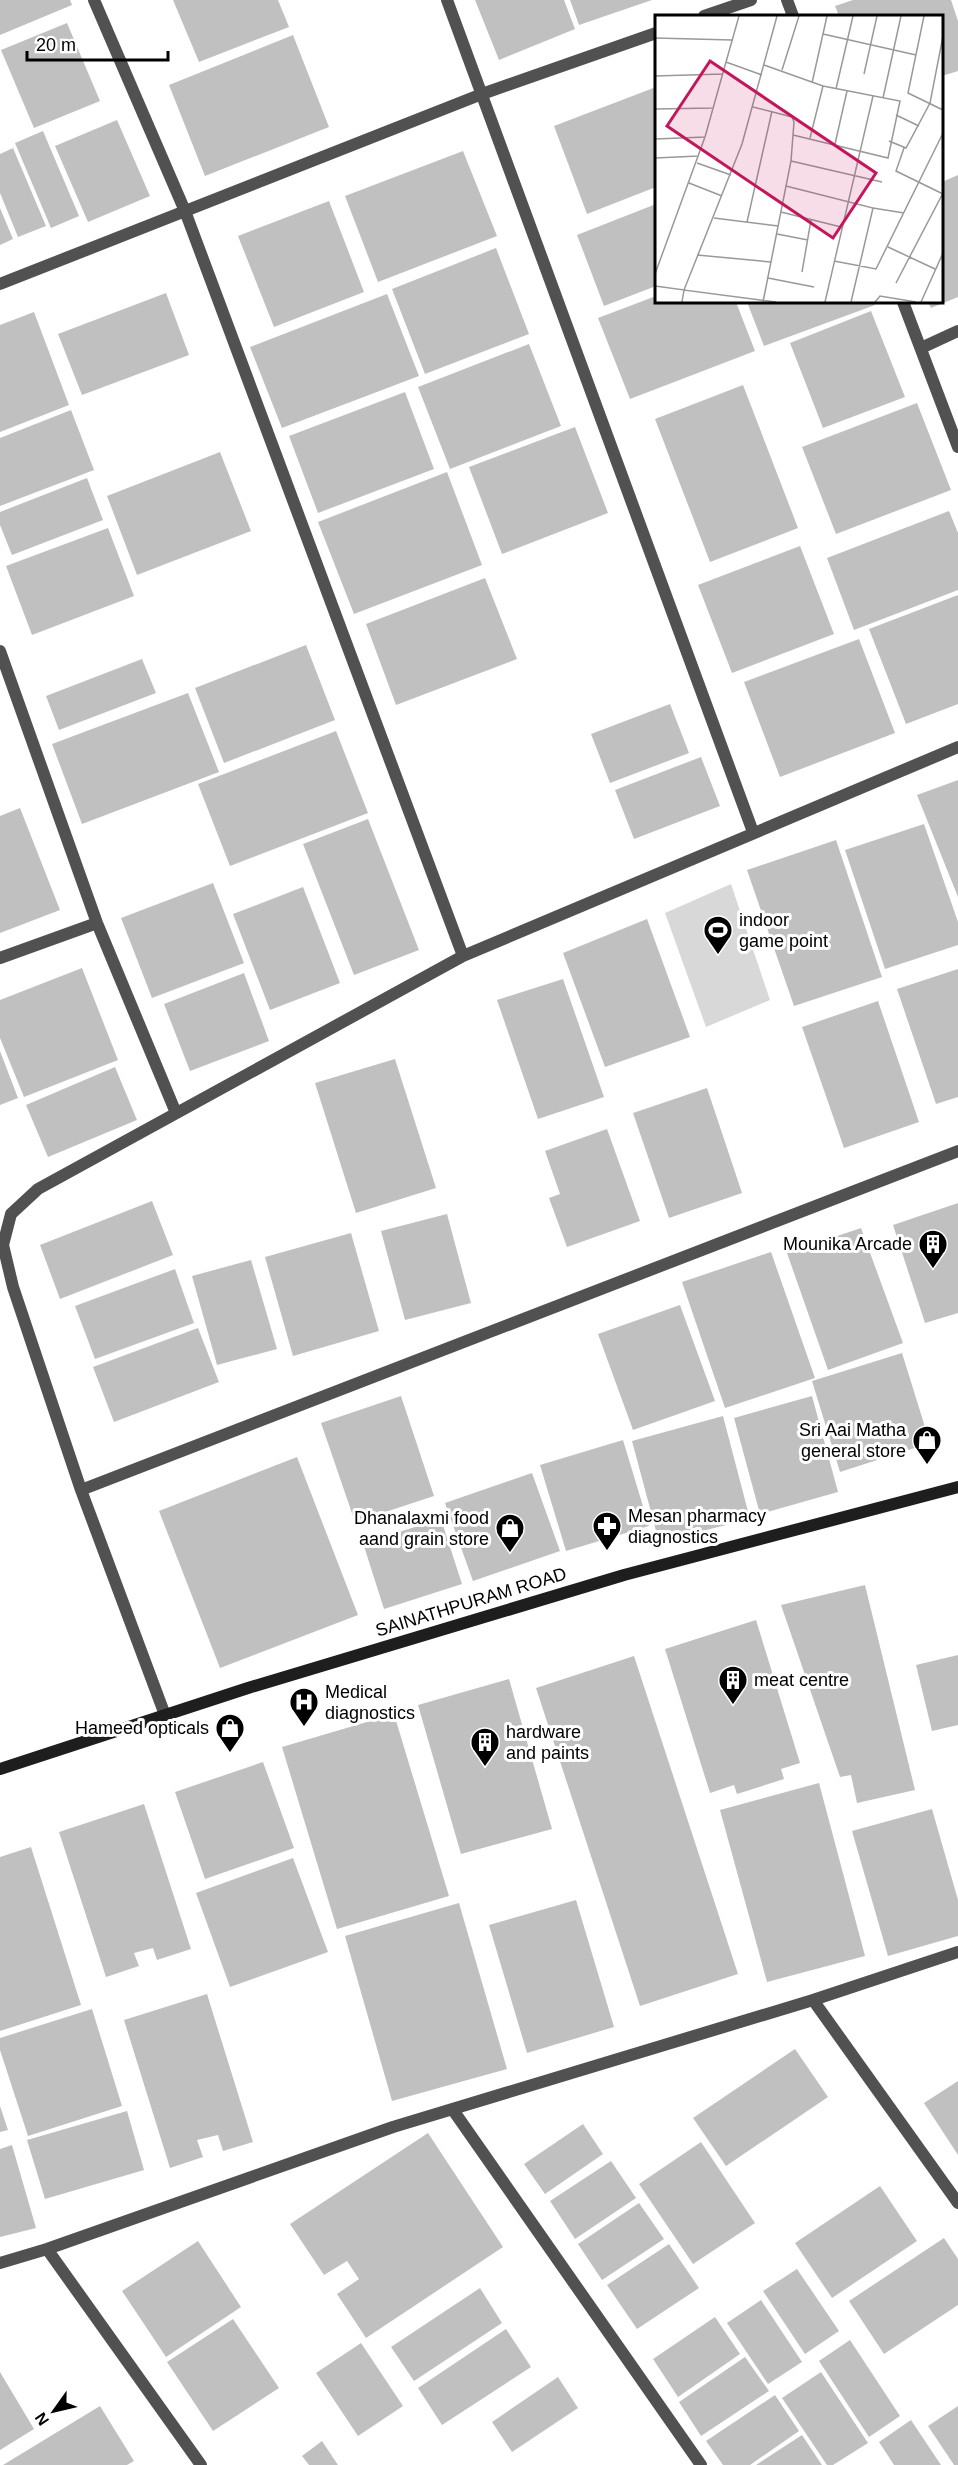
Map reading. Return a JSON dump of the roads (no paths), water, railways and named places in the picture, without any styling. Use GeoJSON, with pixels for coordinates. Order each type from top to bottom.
{"type":"FeatureCollection","features":[{"type":"Feature","properties":{"kind":"street"},"geometry":{"type":"LineString","coordinates":[[94,0],[185,211],[464,956]]}},
{"type":"Feature","properties":{"kind":"street"},"geometry":{"type":"LineString","coordinates":[[447,0],[753,832]]}},
{"type":"Feature","properties":{"kind":"street"},"geometry":{"type":"LineString","coordinates":[[707,15],[751,0]]}},
{"type":"Feature","properties":{"kind":"street"},"geometry":{"type":"LineString","coordinates":[[787,0],[793,15]]}},
{"type":"Feature","properties":{"kind":"street"},"geometry":{"type":"LineString","coordinates":[[0,284],[482,94],[655,34]]}},
{"type":"Feature","properties":{"kind":"street"},"geometry":{"type":"LineString","coordinates":[[903,303],[958,447]]}},
{"type":"Feature","properties":{"kind":"street"},"geometry":{"type":"LineString","coordinates":[[921,348],[958,331]]}},
{"type":"Feature","properties":{"kind":"street"},"geometry":{"type":"LineString","coordinates":[[0,651],[97,923],[176,1113]]}},
{"type":"Feature","properties":{"kind":"street"},"geometry":{"type":"LineString","coordinates":[[165,1715],[81,1490],[13,1287],[3,1245],[10,1214],[38,1189],[464,956],[958,747]]}},
{"type":"Feature","properties":{"kind":"street"},"geometry":{"type":"LineString","coordinates":[[0,958],[97,923]]}},
{"type":"Feature","properties":{"kind":"street"},"geometry":{"type":"LineString","coordinates":[[81,1490],[958,1151]]}},
{"type":"Feature","properties":{"kind":"street","name":"SAINATHPURAM ROAD"},"geometry":{"type":"LineString","coordinates":[[0,1769],[165,1715],[624,1575],[958,1487]]}},
{"type":"Feature","properties":{"kind":"street"},"geometry":{"type":"LineString","coordinates":[[0,2263],[47,2249],[393,2127],[813,2000],[958,1952]]}},
{"type":"Feature","properties":{"kind":"street"},"geometry":{"type":"LineString","coordinates":[[813,2000],[958,2203]]}},
{"type":"Feature","properties":{"kind":"street"},"geometry":{"type":"LineString","coordinates":[[453,2110],[701,2465]]}},
{"type":"Feature","properties":{"kind":"street"},"geometry":{"type":"LineString","coordinates":[[47,2249],[201,2465]]}},
{"type":"Feature","properties":{"kind":"place","name":"indoor game point"},"geometry":{"type":"Point","coordinates":[718,956]}},
{"type":"Feature","properties":{"kind":"place","name":"Mounika Arcade"},"geometry":{"type":"Point","coordinates":[933,1270]}},
{"type":"Feature","properties":{"kind":"place","name":"Sri Aai Matha general store"},"geometry":{"type":"Point","coordinates":[927,1466]}},
{"type":"Feature","properties":{"kind":"place","name":"Mesan pharmacy diagnostics"},"geometry":{"type":"Point","coordinates":[607,1552]}},
{"type":"Feature","properties":{"kind":"place","name":"Dhanalaxmi food aand grain store"},"geometry":{"type":"Point","coordinates":[510,1554]}},
{"type":"Feature","properties":{"kind":"place","name":"meat centre"},"geometry":{"type":"Point","coordinates":[733,1706]}},
{"type":"Feature","properties":{"kind":"place","name":"Medical diagnostics"},"geometry":{"type":"Point","coordinates":[304,1728]}},
{"type":"Feature","properties":{"kind":"place","name":"Hameed opticals"},"geometry":{"type":"Point","coordinates":[230,1754]}},
{"type":"Feature","properties":{"kind":"place","name":"hardware and paints"},"geometry":{"type":"Point","coordinates":[485,1768]}}]}
